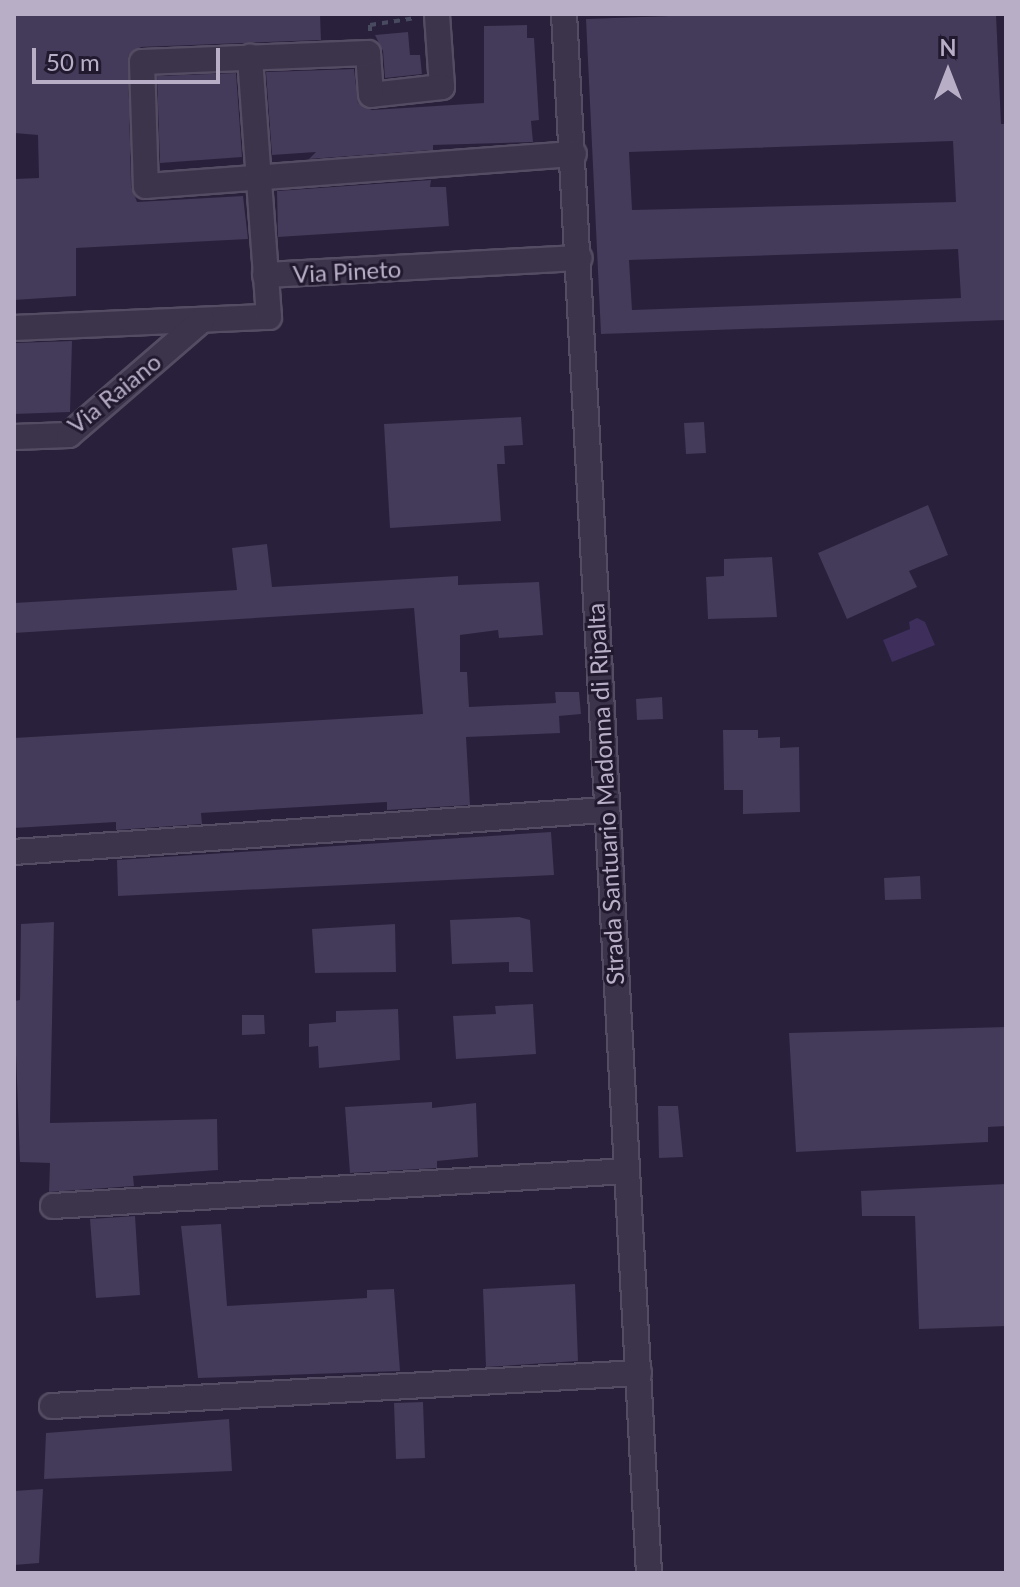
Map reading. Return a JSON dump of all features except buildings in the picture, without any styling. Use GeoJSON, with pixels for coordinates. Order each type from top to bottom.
{"type":"FeatureCollection","features":[{"type":"Feature","properties":{"kind":"street","name":"Strada Santuario Madonna di Ripalta"},"geometry":{"type":"LineString","coordinates":[[564,14],[580,258],[604,810],[649,1573]]}},
{"type":"Feature","properties":{"kind":"street"},"geometry":{"type":"LineString","coordinates":[[437,15],[442,87],[371,95],[368,53],[142,62],[146,186],[574,154]]}},
{"type":"Feature","properties":{"kind":"street"},"geometry":{"type":"LineString","coordinates":[[250,57],[265,275]]}},
{"type":"Feature","properties":{"kind":"street","name":"Via Pineto"},"geometry":{"type":"LineString","coordinates":[[14,328],[269,317],[265,275],[580,258]]}},
{"type":"Feature","properties":{"kind":"street","name":"Via Raiano"},"geometry":{"type":"LineString","coordinates":[[14,437],[69,435],[202,320]]}},
{"type":"Feature","properties":{"kind":"street"},"geometry":{"type":"LineString","coordinates":[[14,852],[604,810]]}},
{"type":"Feature","properties":{"kind":"street"},"geometry":{"type":"LineString","coordinates":[[53,1206],[627,1171]]}},
{"type":"Feature","properties":{"kind":"street"},"geometry":{"type":"LineString","coordinates":[[52,1406],[639,1373]]}},
{"type":"Feature","properties":{"kind":"path"},"geometry":{"type":"LineString","coordinates":[[368,53],[370,25],[437,15]]}},
{"type":"Feature","properties":{"kind":"shaded area"},"geometry":{"type":"Polygon","coordinates":[[[917,618],[925,622],[935,645],[892,662],[883,640],[910,629],[909,622],[917,618]]]}}]}
